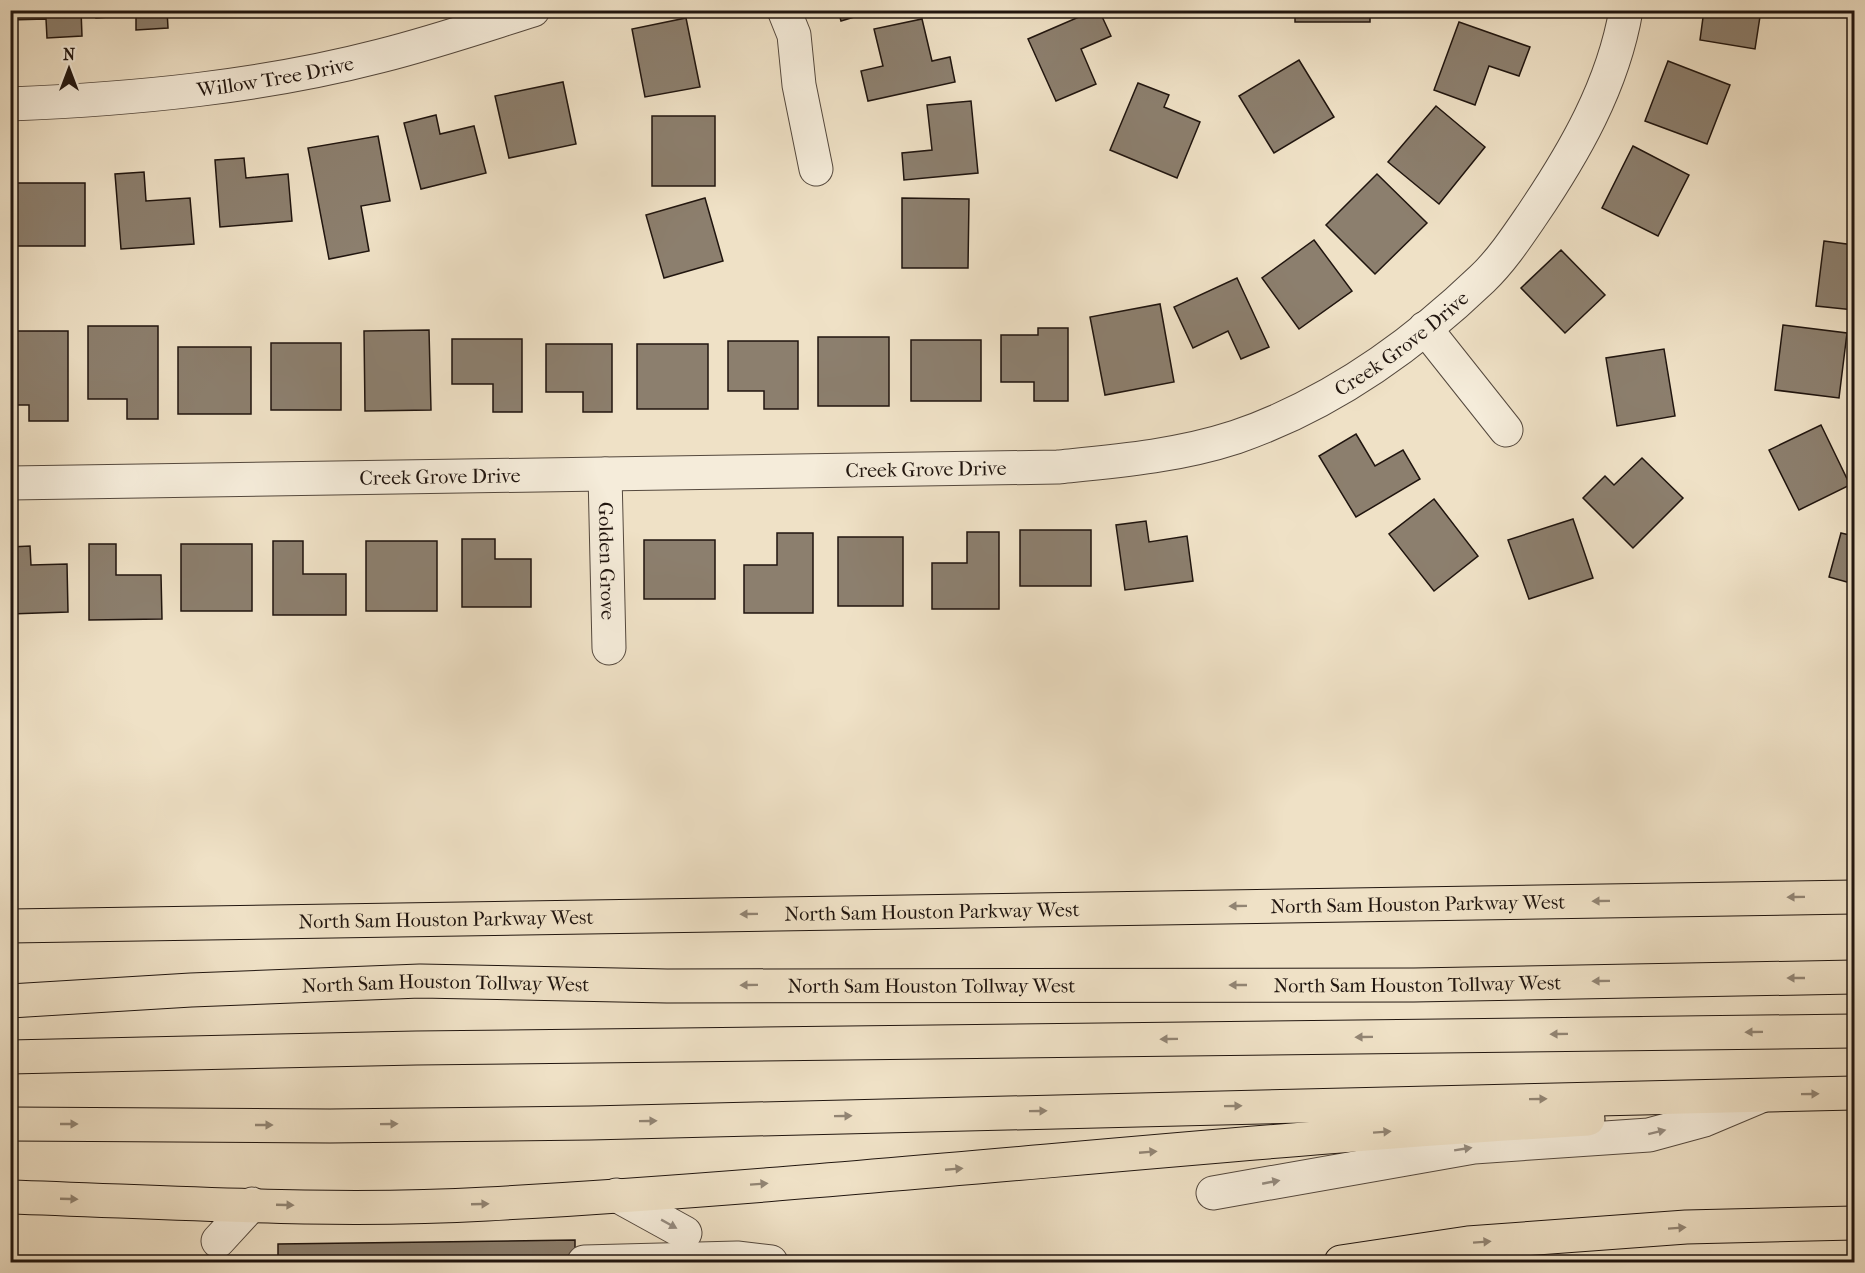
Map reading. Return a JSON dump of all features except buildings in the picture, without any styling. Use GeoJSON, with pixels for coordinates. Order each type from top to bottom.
{"type":"FeatureCollection","features":[{"type":"Feature","properties":{"kind":"main road","name":"North Sam Houston Parkway West"},"geometry":{"type":"LineString","coordinates":[[10,926],[1854,897]]}},
{"type":"Feature","properties":{"kind":"main road","name":"North Sam Houston Tollway West"},"geometry":{"type":"LineString","coordinates":[[10,1001],[191,990],[420,981],[667,986],[1414,985],[1854,977]]}},
{"type":"Feature","properties":{"kind":"main road"},"geometry":{"type":"LineString","coordinates":[[10,1057],[416,1048],[1854,1031]]}},
{"type":"Feature","properties":{"kind":"main road"},"geometry":{"type":"LineString","coordinates":[[10,1124],[330,1126],[590,1123],[1854,1093]]}},
{"type":"Feature","properties":{"kind":"main road"},"geometry":{"type":"LineString","coordinates":[[10,1197],[342,1206],[483,1204],[946,1170],[1324,1136],[1591,1119],[1645,1112],[1700,1095]]}},
{"type":"Feature","properties":{"kind":"main road"},"geometry":{"type":"LineString","coordinates":[[1341,1263],[1479,1242],[1686,1227],[1854,1223]]}},
{"type":"Feature","properties":{"kind":"street","name":"Willow Tree Drive"},"geometry":{"type":"LineString","coordinates":[[10,104],[194,90],[287,75],[380,56],[533,10]]}},
{"type":"Feature","properties":{"kind":"street"},"geometry":{"type":"LineString","coordinates":[[784,10],[794,35],[799,85],[816,170]]}},
{"type":"Feature","properties":{"kind":"street","name":"Creek Grove Drive"},"geometry":{"type":"LineString","coordinates":[[10,483],[1058,467],[1149,459],[1236,437],[1318,401],[1382,363],[1484,278],[1517,237],[1566,165],[1593,114],[1615,53],[1626,10]]}},
{"type":"Feature","properties":{"kind":"street"},"geometry":{"type":"LineString","coordinates":[[1425,328],[1506,430]]}},
{"type":"Feature","properties":{"kind":"street","name":"Golden Grove"},"geometry":{"type":"LineString","coordinates":[[605,474],[609,648]]}},
{"type":"Feature","properties":{"kind":"street"},"geometry":{"type":"LineString","coordinates":[[1213,1193],[1474,1147],[1649,1135],[1704,1120],[1765,1094]]}},
{"type":"Feature","properties":{"kind":"street"},"geometry":{"type":"LineString","coordinates":[[616,1195],[685,1233]]}},
{"type":"Feature","properties":{"kind":"street"},"geometry":{"type":"LineString","coordinates":[[218,1241],[252,1204]]}},
{"type":"Feature","properties":{"kind":"street"},"geometry":{"type":"LineString","coordinates":[[584,1262],[737,1257],[771,1263]]}}]}
